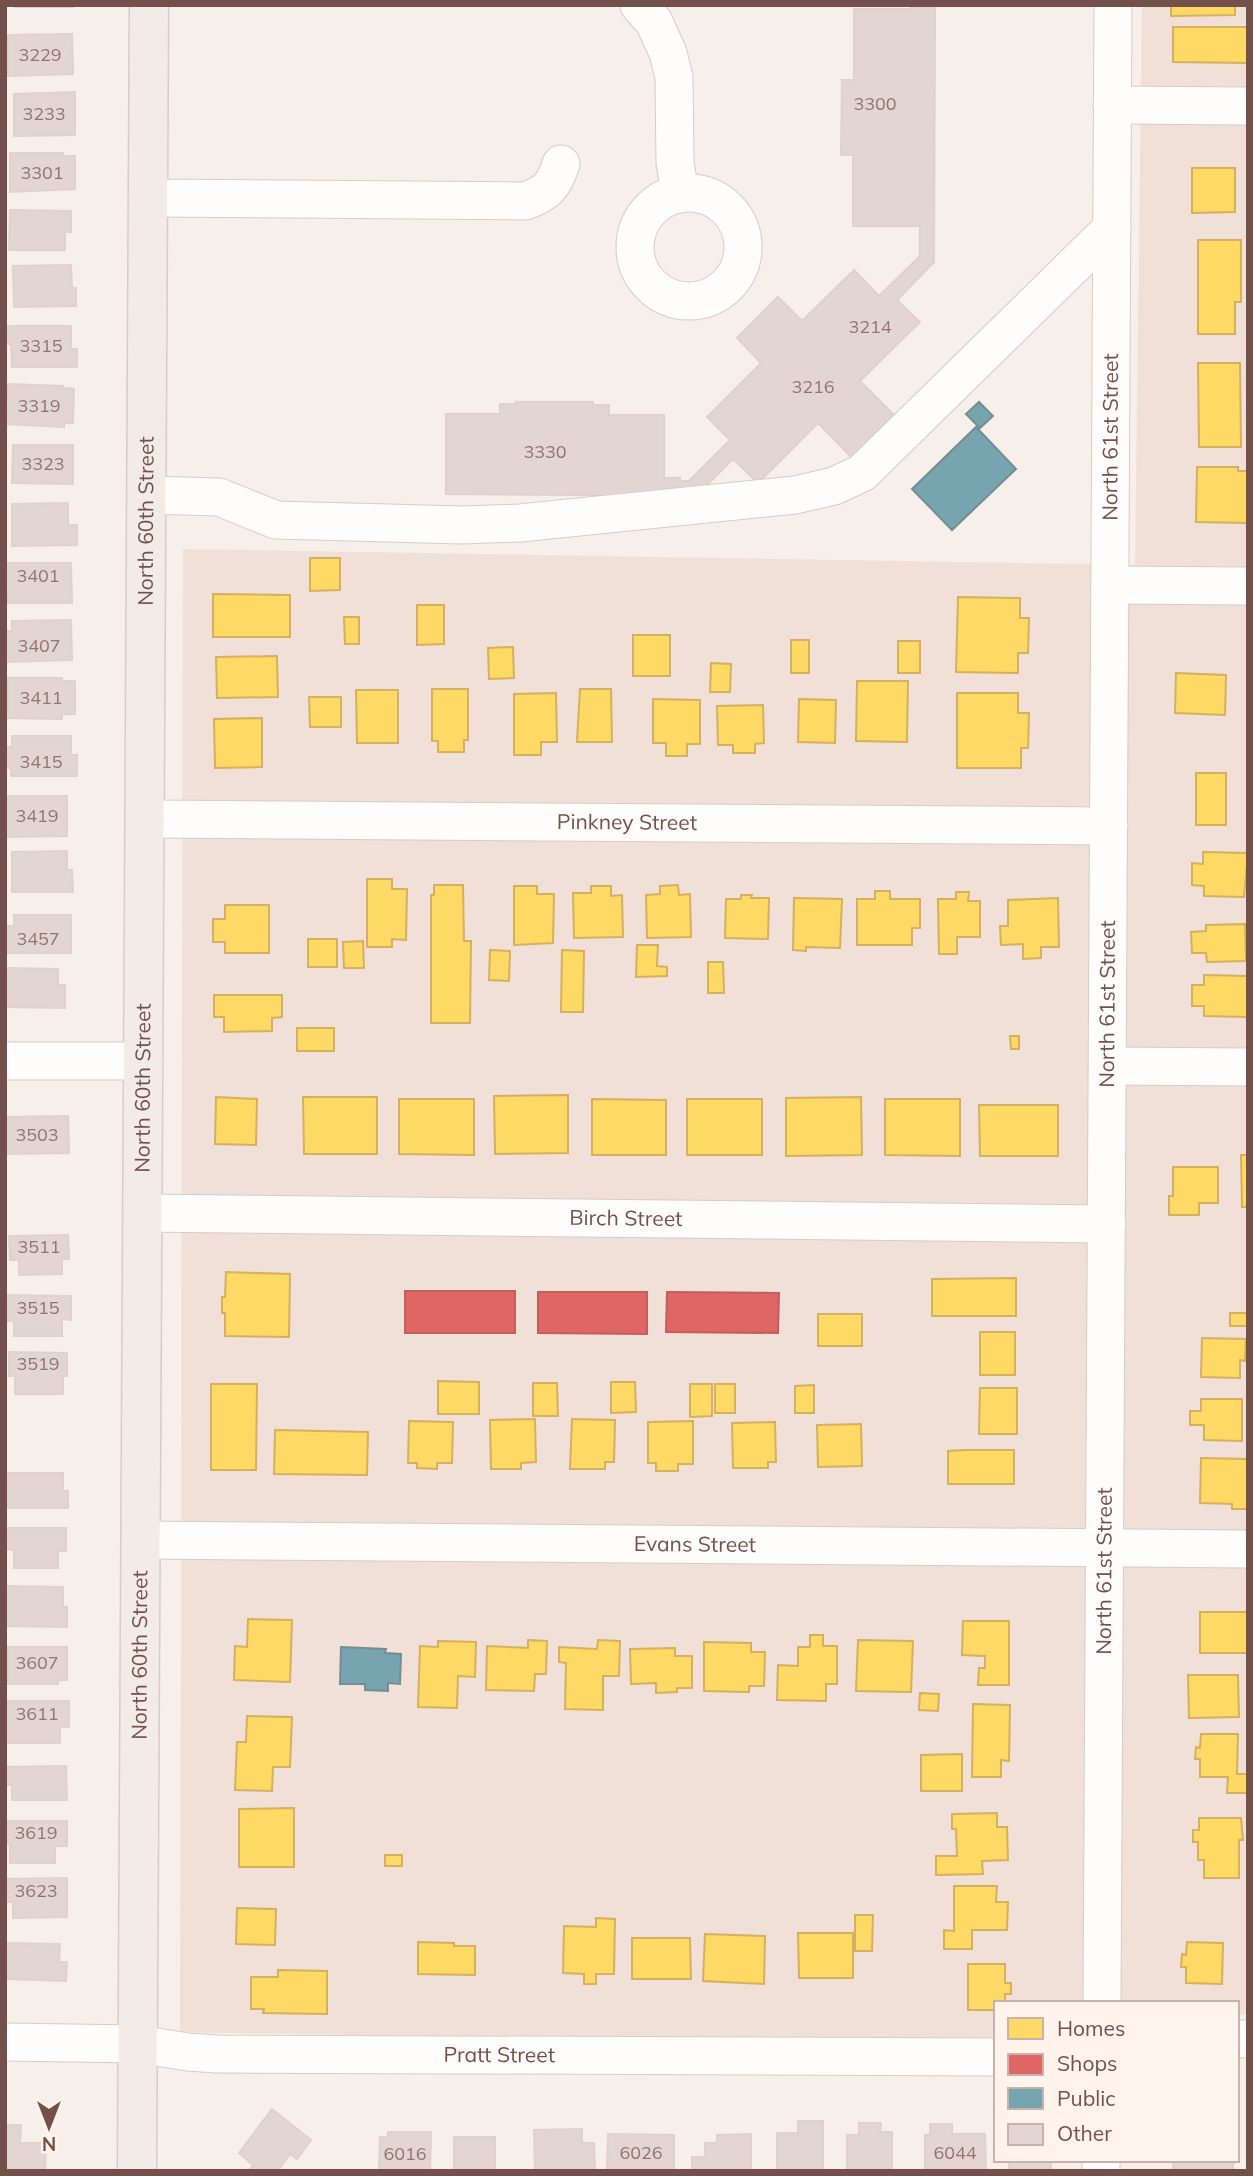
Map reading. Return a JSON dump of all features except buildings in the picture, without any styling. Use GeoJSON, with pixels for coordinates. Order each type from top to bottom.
{"type":"FeatureCollection","features":[{"type":"Feature","properties":{"kind":"main road","name":"North 60th Street"},"geometry":{"type":"LineString","coordinates":[[137,2171],[149,5]]}},
{"type":"Feature","properties":{"kind":"street","name":"North 61st Street"},"geometry":{"type":"LineString","coordinates":[[1102,2001],[1112,5]]}},
{"type":"Feature","properties":{"kind":"street"},"geometry":{"type":"LineString","coordinates":[[652,8],[654,22],[668,53],[674,77],[675,163],[680,193]]}},
{"type":"Feature","properties":{"kind":"street"},"geometry":{"type":"LineString","coordinates":[[1112,105],[1248,106]]}},
{"type":"Feature","properties":{"kind":"street"},"geometry":{"type":"LineString","coordinates":[[148,198],[526,201],[545,193],[556,181],[561,164]]}},
{"type":"Feature","properties":{"kind":"street"},"geometry":{"type":"LineString","coordinates":[[147,495],[219,497],[276,520],[462,524],[520,523],[795,495],[834,486],[862,473],[1112,228]]}},
{"type":"Feature","properties":{"kind":"street"},"geometry":{"type":"LineString","coordinates":[[1110,585],[1248,586]]}},
{"type":"Feature","properties":{"kind":"street","name":"Pinkney Street"},"geometry":{"type":"LineString","coordinates":[[146,819],[1109,826]]}},
{"type":"Feature","properties":{"kind":"street"},"geometry":{"type":"LineString","coordinates":[[5,1061],[144,1061]]}},
{"type":"Feature","properties":{"kind":"street"},"geometry":{"type":"LineString","coordinates":[[1108,1066],[1248,1067]]}},
{"type":"Feature","properties":{"kind":"street","name":"Birch Street"},"geometry":{"type":"LineString","coordinates":[[143,1213],[1107,1224]]}},
{"type":"Feature","properties":{"kind":"street","name":"Evans Street"},"geometry":{"type":"LineString","coordinates":[[142,1540],[1248,1549]]}},
{"type":"Feature","properties":{"kind":"street","name":"Pratt Street"},"geometry":{"type":"LineString","coordinates":[[5,2042],[138,2044],[217,2054],[994,2057]]}},
{"type":"Feature","properties":{"kind":"shaded area"},"geometry":{"type":"Polygon","coordinates":[[[1142,5],[1248,5],[1248,2015],[1239,2015],[1239,2001],[994,2001],[994,2047],[180,2032],[183,549],[1135,565],[1142,5]]]}}]}
